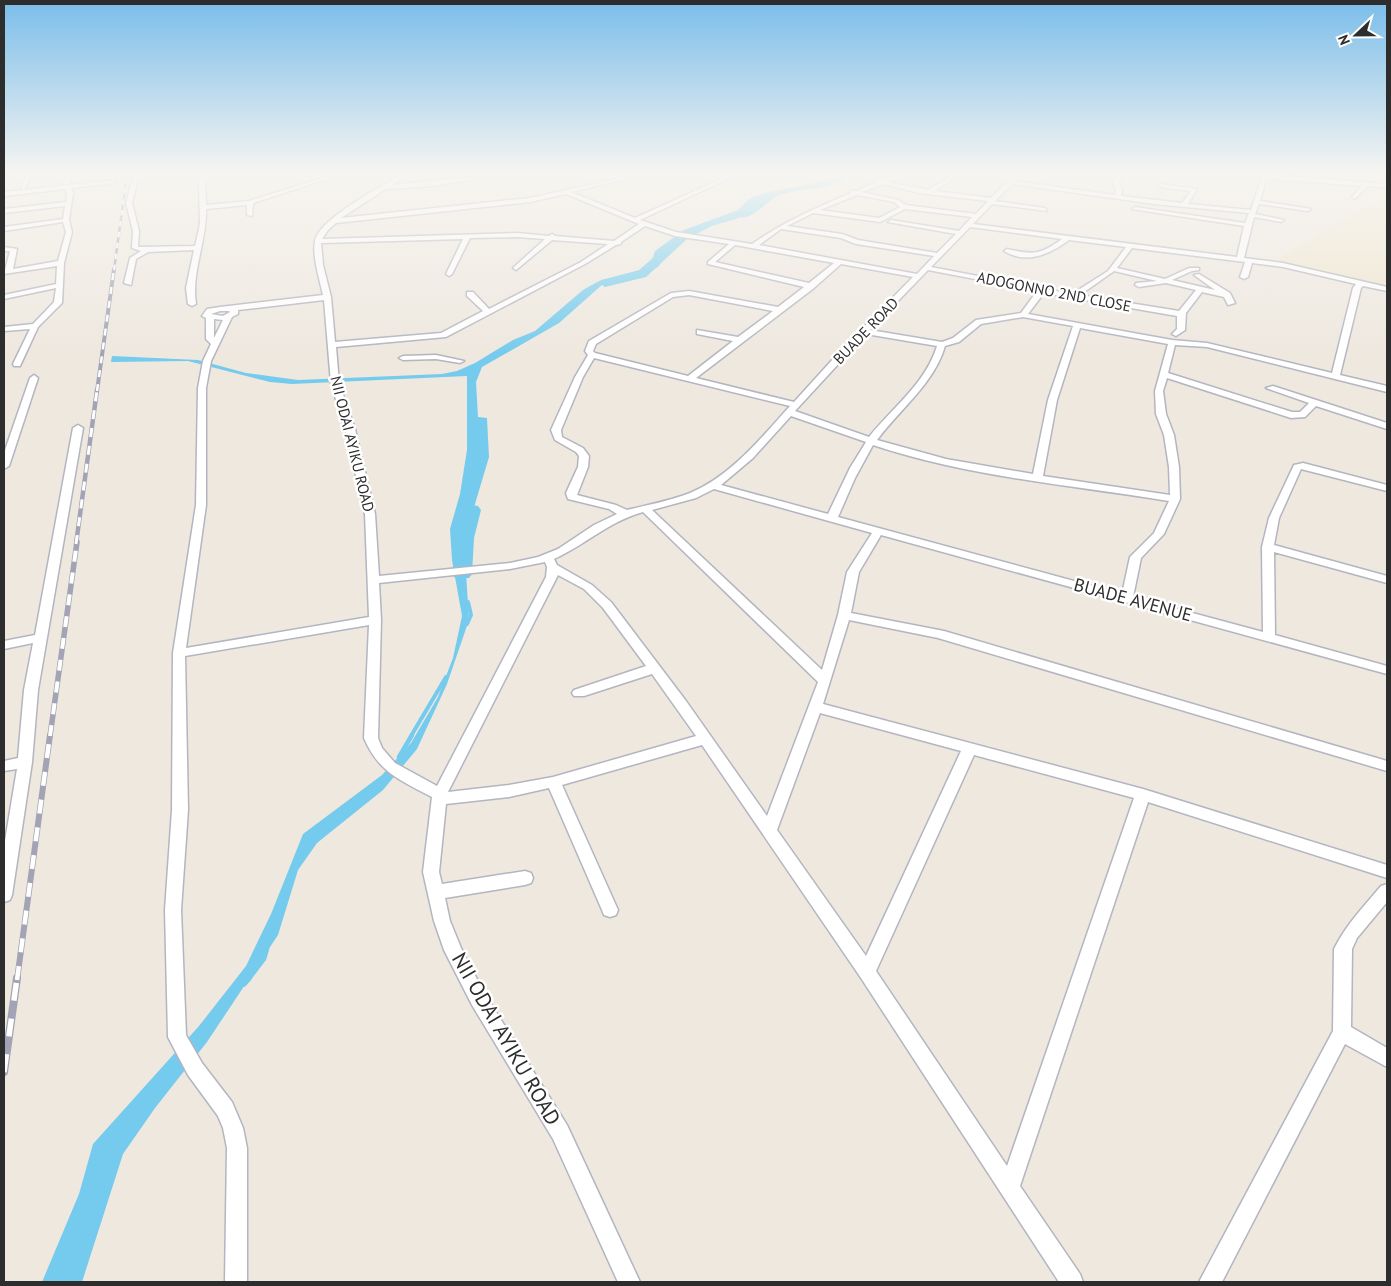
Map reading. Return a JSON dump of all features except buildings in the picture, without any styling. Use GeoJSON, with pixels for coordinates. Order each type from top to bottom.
{"type":"FeatureCollection","features":[{"type":"Feature","properties":{"kind":"street"},"geometry":{"type":"LineString","coordinates":[[17,364],[35,326],[44,315],[54,308],[60,294],[61,263],[68,234]]}},
{"type":"Feature","properties":{"kind":"street"},"geometry":{"type":"LineString","coordinates":[[136,234],[135,248],[147,250],[198,248]]}},
{"type":"Feature","properties":{"kind":"street"},"geometry":{"type":"LineString","coordinates":[[201,234],[190,288],[192,304],[208,317],[210,340],[214,343]]}},
{"type":"Feature","properties":{"kind":"street"},"geometry":{"type":"LineString","coordinates":[[318,241],[323,234]]}},
{"type":"Feature","properties":{"kind":"street"},"geometry":{"type":"LineString","coordinates":[[403,358],[437,346],[488,312],[619,243],[631,234]]}},
{"type":"Feature","properties":{"kind":"street"},"geometry":{"type":"LineString","coordinates":[[675,234],[919,276]]}},
{"type":"Feature","properties":{"kind":"street"},"geometry":{"type":"LineString","coordinates":[[753,246],[770,234]]}},
{"type":"Feature","properties":{"kind":"street"},"geometry":{"type":"LineString","coordinates":[[828,234],[842,236],[856,242],[940,255]]}},
{"type":"Feature","properties":{"kind":"street","name":"BUADE ROAD"},"geometry":{"type":"LineString","coordinates":[[551,562],[598,527],[625,514],[692,496],[713,486],[737,469],[791,409],[960,234]]}},
{"type":"Feature","properties":{"kind":"street"},"geometry":{"type":"LineString","coordinates":[[1045,234],[1249,260],[1318,272],[1387,289]]}},
{"type":"Feature","properties":{"kind":"street"},"geometry":{"type":"LineString","coordinates":[[1240,259],[1245,234]]}},
{"type":"Feature","properties":{"kind":"street"},"geometry":{"type":"LineString","coordinates":[[318,241],[468,235],[552,236],[619,243]]}},
{"type":"Feature","properties":{"kind":"street"},"geometry":{"type":"LineString","coordinates":[[449,274],[468,235]]}},
{"type":"Feature","properties":{"kind":"street"},"geometry":{"type":"LineString","coordinates":[[516,268],[552,236]]}},
{"type":"Feature","properties":{"kind":"street"},"geometry":{"type":"LineString","coordinates":[[1007,251],[1029,256],[1041,256],[1068,237]]}},
{"type":"Feature","properties":{"kind":"street","name":"NII ODAI AYIKU ROAD"},"geometry":{"type":"LineString","coordinates":[[318,241],[333,345],[335,380],[350,429],[370,514],[375,620],[371,738],[376,752],[385,763],[397,773],[439,797],[439,813],[433,846],[431,872],[442,922],[457,958],[478,999],[560,1132],[629,1282]]}},
{"type":"Feature","properties":{"kind":"street"},"geometry":{"type":"LineString","coordinates":[[734,243],[710,263],[811,286]]}},
{"type":"Feature","properties":{"kind":"street"},"geometry":{"type":"LineString","coordinates":[[1074,296],[1113,269],[1130,245]]}},
{"type":"Feature","properties":{"kind":"street"},"geometry":{"type":"LineString","coordinates":[[4,249],[14,249],[6,272],[61,263]]}},
{"type":"Feature","properties":{"kind":"street"},"geometry":{"type":"LineString","coordinates":[[128,283],[134,258],[147,250]]}},
{"type":"Feature","properties":{"kind":"street"},"geometry":{"type":"LineString","coordinates":[[1197,272],[1230,258]]}},
{"type":"Feature","properties":{"kind":"street"},"geometry":{"type":"LineString","coordinates":[[1244,277],[1249,260]]}},
{"type":"Feature","properties":{"kind":"street"},"geometry":{"type":"LineString","coordinates":[[690,379],[738,339],[780,310],[839,262]]}},
{"type":"Feature","properties":{"kind":"street","name":"ADOGONNO 2ND CLOSE"},"geometry":{"type":"LineString","coordinates":[[927,268],[1182,314]]}},
{"type":"Feature","properties":{"kind":"street"},"geometry":{"type":"LineString","coordinates":[[1113,269],[1199,287],[1227,295]]}},
{"type":"Feature","properties":{"kind":"street"},"geometry":{"type":"LineString","coordinates":[[1139,285],[1169,281],[1191,269],[1227,295],[1231,303]]}},
{"type":"Feature","properties":{"kind":"street"},"geometry":{"type":"LineString","coordinates":[[1127,599],[1136,556],[1159,534],[1175,499],[1174,467],[1169,435],[1161,414],[1159,391],[1174,338],[1180,330],[1182,314],[1199,287],[1197,272]]}},
{"type":"Feature","properties":{"kind":"street"},"geometry":{"type":"LineString","coordinates":[[1336,376],[1357,288],[1362,282]]}},
{"type":"Feature","properties":{"kind":"street"},"geometry":{"type":"LineString","coordinates":[[4,297],[60,285]]}},
{"type":"Feature","properties":{"kind":"street"},"geometry":{"type":"LineString","coordinates":[[1023,315],[1043,290]]}},
{"type":"Feature","properties":{"kind":"street"},"geometry":{"type":"LineString","coordinates":[[780,310],[689,292],[678,293],[671,295],[592,343],[589,350],[592,355],[690,379],[791,409],[871,441],[922,456],[1037,478],[1088,484],[1175,499]]}},
{"type":"Feature","properties":{"kind":"street"},"geometry":{"type":"LineString","coordinates":[[470,294],[488,312]]}},
{"type":"Feature","properties":{"kind":"street"},"geometry":{"type":"LineString","coordinates":[[208,317],[327,297]]}},
{"type":"Feature","properties":{"kind":"street"},"geometry":{"type":"LineString","coordinates":[[192,304],[231,313]]}},
{"type":"Feature","properties":{"kind":"street"},"geometry":{"type":"LineString","coordinates":[[208,317],[220,309]]}},
{"type":"Feature","properties":{"kind":"street"},"geometry":{"type":"LineString","coordinates":[[231,313],[220,338],[214,343],[206,364],[202,388],[201,505],[180,653],[178,712],[180,810],[173,910],[177,1036],[195,1069],[225,1109],[233,1128],[237,1148],[236,1282]]}},
{"type":"Feature","properties":{"kind":"street"},"geometry":{"type":"LineString","coordinates":[[865,332],[941,344],[956,340],[979,322],[1023,315],[1077,325],[1174,338],[1387,389]]}},
{"type":"Feature","properties":{"kind":"street"},"geometry":{"type":"LineString","coordinates":[[1037,478],[1043,465],[1046,426],[1056,386],[1077,325]]}},
{"type":"Feature","properties":{"kind":"street"},"geometry":{"type":"LineString","coordinates":[[4,329],[35,326]]}},
{"type":"Feature","properties":{"kind":"street"},"geometry":{"type":"LineString","coordinates":[[700,332],[738,339]]}},
{"type":"Feature","properties":{"kind":"street"},"geometry":{"type":"LineString","coordinates":[[832,518],[843,492],[871,441],[894,411],[923,381],[941,344]]}},
{"type":"Feature","properties":{"kind":"street"},"geometry":{"type":"LineString","coordinates":[[333,345],[437,346],[460,361]]}},
{"type":"Feature","properties":{"kind":"street"},"geometry":{"type":"LineString","coordinates":[[592,355],[579,377],[556,430],[558,438],[582,452],[584,457],[583,465],[570,493],[572,498],[612,506],[625,514]]}},
{"type":"Feature","properties":{"kind":"street"},"geometry":{"type":"LineString","coordinates":[[1164,374],[1291,416],[1302,415],[1315,402]]}},
{"type":"Feature","properties":{"kind":"street"},"geometry":{"type":"LineString","coordinates":[[5,461],[34,378]]}},
{"type":"Feature","properties":{"kind":"street"},"geometry":{"type":"LineString","coordinates":[[1270,388],[1387,426]]}},
{"type":"Feature","properties":{"kind":"street"},"geometry":{"type":"LineString","coordinates":[[4,888],[25,762],[31,690],[78,428]]}},
{"type":"Feature","properties":{"kind":"street"},"geometry":{"type":"LineString","coordinates":[[1269,637],[1268,547],[1274,518],[1297,467],[1303,466],[1387,488]]}},
{"type":"Feature","properties":{"kind":"street","name":"BUADE AVENUE"},"geometry":{"type":"LineString","coordinates":[[713,486],[1387,670]]}},
{"type":"Feature","properties":{"kind":"street"},"geometry":{"type":"LineString","coordinates":[[645,509],[825,680]]}},
{"type":"Feature","properties":{"kind":"street"},"geometry":{"type":"LineString","coordinates":[[768,832],[816,708],[844,615],[853,572],[878,532]]}},
{"type":"Feature","properties":{"kind":"street"},"geometry":{"type":"LineString","coordinates":[[1268,547],[1387,580]]}},
{"type":"Feature","properties":{"kind":"street"},"geometry":{"type":"LineString","coordinates":[[439,797],[552,577],[551,562]]}},
{"type":"Feature","properties":{"kind":"street"},"geometry":{"type":"LineString","coordinates":[[374,580],[551,562],[588,587],[607,605],[655,668],[867,972],[1072,1282]]}},
{"type":"Feature","properties":{"kind":"street"},"geometry":{"type":"LineString","coordinates":[[844,615],[940,634],[1387,766]]}},
{"type":"Feature","properties":{"kind":"street"},"geometry":{"type":"LineString","coordinates":[[180,653],[375,620]]}},
{"type":"Feature","properties":{"kind":"street"},"geometry":{"type":"LineString","coordinates":[[4,646],[41,638]]}},
{"type":"Feature","properties":{"kind":"street"},"geometry":{"type":"LineString","coordinates":[[579,693],[655,668]]}},
{"type":"Feature","properties":{"kind":"street"},"geometry":{"type":"LineString","coordinates":[[816,708],[1143,795],[1387,871]]}},
{"type":"Feature","properties":{"kind":"street"},"geometry":{"type":"LineString","coordinates":[[439,797],[509,791],[553,782],[705,739]]}},
{"type":"Feature","properties":{"kind":"street"},"geometry":{"type":"LineString","coordinates":[[867,972],[969,750]]}},
{"type":"Feature","properties":{"kind":"street"},"geometry":{"type":"LineString","coordinates":[[4,766],[25,762]]}},
{"type":"Feature","properties":{"kind":"street"},"geometry":{"type":"LineString","coordinates":[[553,782],[610,910]]}},
{"type":"Feature","properties":{"kind":"street"},"geometry":{"type":"LineString","coordinates":[[1010,1186],[1143,795]]}},
{"type":"Feature","properties":{"kind":"street"},"geometry":{"type":"LineString","coordinates":[[435,892],[484,886],[525,878]]}},
{"type":"Feature","properties":{"kind":"street"},"geometry":{"type":"LineString","coordinates":[[1210,1282],[1342,1032],[1343,948],[1351,933],[1387,892]]}},
{"type":"Feature","properties":{"kind":"street"},"geometry":{"type":"LineString","coordinates":[[1342,1032],[1387,1058]]}},
{"type":"Feature","properties":{"kind":"shaded area"},"geometry":{"type":"Polygon","coordinates":[[[1320,234],[1387,234],[1387,287],[1277,260],[1320,234]]]}},
{"type":"Feature","properties":{"kind":"water"},"geometry":{"type":"Polygon","coordinates":[[[678,234],[691,234],[678,240],[667,249],[659,266],[650,272],[603,284],[559,323],[482,367],[476,382],[478,417],[487,418],[489,457],[464,541],[469,620],[447,684],[417,749],[383,790],[317,843],[298,870],[278,935],[207,1042],[155,1108],[123,1154],[82,1282],[42,1282],[79,1194],[93,1144],[199,1026],[246,966],[271,914],[303,834],[382,775],[411,743],[438,697],[453,658],[462,616],[452,560],[450,529],[460,494],[467,450],[467,376],[292,384],[270,382],[188,361],[111,362],[112,356],[198,360],[246,373],[298,380],[442,374],[457,371],[475,363],[513,340],[535,331],[583,290],[599,281],[643,269],[651,263],[655,251],[678,234]]]}},
{"type":"Feature","properties":{"kind":"waterway"},"geometry":{"type":"LineString","coordinates":[[605,283],[642,274],[689,234]]}},
{"type":"Feature","properties":{"kind":"waterway"},"geometry":{"type":"LineString","coordinates":[[462,574],[465,538],[472,510]]}},
{"type":"Feature","properties":{"kind":"waterway"},"geometry":{"type":"LineString","coordinates":[[467,624],[471,615],[468,602]]}},
{"type":"Feature","properties":{"kind":"waterway"},"geometry":{"type":"LineString","coordinates":[[411,736],[446,677]]}},
{"type":"Feature","properties":{"kind":"waterway"},"geometry":{"type":"LineString","coordinates":[[399,757],[412,735]]}},
{"type":"Feature","properties":{"kind":"waterway"},"geometry":{"type":"LineString","coordinates":[[248,980],[264,959],[267,949]]}},
{"type":"Feature","properties":{"kind":"waterway"},"geometry":{"type":"LineString","coordinates":[[244,984],[249,978]]}},
{"type":"Feature","properties":{"kind":"railway"},"geometry":{"type":"LineString","coordinates":[[114,270],[119,234]]}},
{"type":"Feature","properties":{"kind":"railway"},"geometry":{"type":"LineString","coordinates":[[97,391],[114,269]]}},
{"type":"Feature","properties":{"kind":"railway"},"geometry":{"type":"LineString","coordinates":[[76,544],[97,390]]}},
{"type":"Feature","properties":{"kind":"railway"},"geometry":{"type":"LineString","coordinates":[[50,736],[77,542]]}},
{"type":"Feature","properties":{"kind":"railway"},"geometry":{"type":"LineString","coordinates":[[17,980],[50,735]]}},
{"type":"Feature","properties":{"kind":"railway"},"geometry":{"type":"LineString","coordinates":[[4,1072],[17,978]]}}]}
